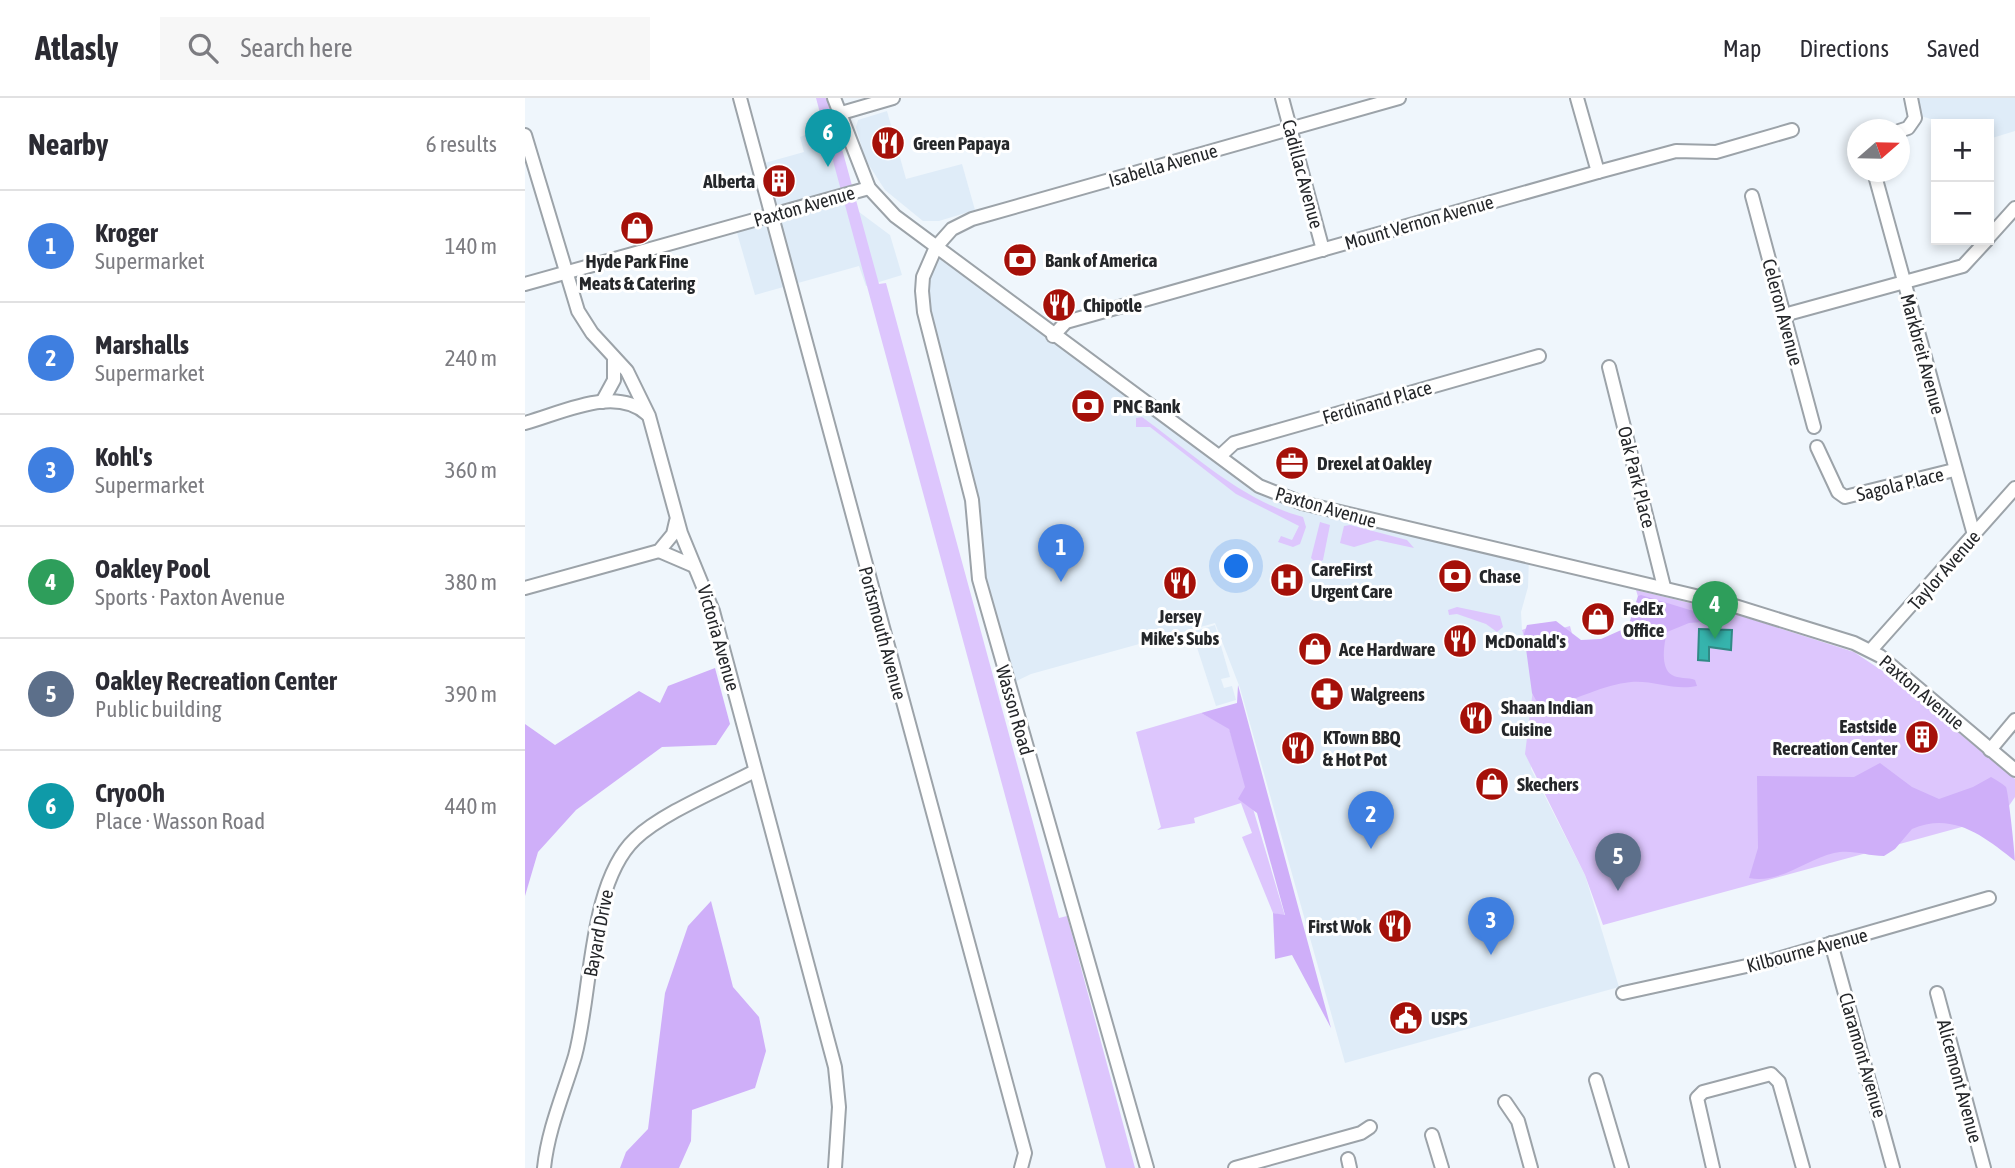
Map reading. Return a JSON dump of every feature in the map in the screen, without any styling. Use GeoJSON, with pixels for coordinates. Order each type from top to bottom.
{"type":"FeatureCollection","features":[{"type":"Feature","properties":{"kind":"street","name":"Portsmouth Avenue"},"geometry":{"type":"LineString","coordinates":[[740,98],[1025,1153],[1021,1168]]}},
{"type":"Feature","properties":{"kind":"street"},"geometry":{"type":"LineString","coordinates":[[834,98],[869,188]]}},
{"type":"Feature","properties":{"kind":"street"},"geometry":{"type":"LineString","coordinates":[[838,114],[893,98]]}},
{"type":"Feature","properties":{"kind":"street","name":"Cadillac Avenue"},"geometry":{"type":"LineString","coordinates":[[1282,98],[1323,250]]}},
{"type":"Feature","properties":{"kind":"street","name":"Isabella Avenue"},"geometry":{"type":"LineString","coordinates":[[936,247],[952,229],[984,215],[1399,98]]}},
{"type":"Feature","properties":{"kind":"street"},"geometry":{"type":"LineString","coordinates":[[1577,98],[1598,172]]}},
{"type":"Feature","properties":{"kind":"street"},"geometry":{"type":"LineString","coordinates":[[1910,125],[1915,118],[1911,98]]}},
{"type":"Feature","properties":{"kind":"street","name":"Mount Vernon Avenue"},"geometry":{"type":"LineString","coordinates":[[1053,336],[1066,322],[1598,172],[1676,151],[1716,152],[1792,130]]}},
{"type":"Feature","properties":{"kind":"street","name":"Victoria Avenue"},"geometry":{"type":"LineString","coordinates":[[526,142],[564,274],[578,311],[640,392],[677,518],[713,611],[835,1067],[839,1107],[835,1168]]}},
{"type":"Feature","properties":{"kind":"street","name":"Markbreit Avenue"},"geometry":{"type":"LineString","coordinates":[[1877,182],[1973,535]]}},
{"type":"Feature","properties":{"kind":"street","name":"Paxton Avenue"},"geometry":{"type":"LineString","coordinates":[[525,284],[869,188],[895,216],[1255,484],[1289,499],[1664,587],[1811,628],[1871,650],[2015,770]]}},
{"type":"Feature","properties":{"kind":"street","name":"Celeron Avenue"},"geometry":{"type":"LineString","coordinates":[[1752,196],[1814,427]]}},
{"type":"Feature","properties":{"kind":"street"},"geometry":{"type":"LineString","coordinates":[[1994,232],[2015,208]]}},
{"type":"Feature","properties":{"kind":"street"},"geometry":{"type":"LineString","coordinates":[[1784,315],[1963,267],[1983,245]]}},
{"type":"Feature","properties":{"kind":"street","name":"Wasson Road"},"geometry":{"type":"LineString","coordinates":[[936,247],[923,277],[924,312],[972,500],[979,579],[1147,1168]]}},
{"type":"Feature","properties":{"kind":"street","name":"Ferdinand Place"},"geometry":{"type":"LineString","coordinates":[[1220,456],[1234,443],[1539,356]]}},
{"type":"Feature","properties":{"kind":"street"},"geometry":{"type":"LineString","coordinates":[[602,402],[614,380],[614,358]]}},
{"type":"Feature","properties":{"kind":"street","name":"Oak Park Place"},"geometry":{"type":"LineString","coordinates":[[1609,368],[1664,587]]}},
{"type":"Feature","properties":{"kind":"street"},"geometry":{"type":"LineString","coordinates":[[525,423],[602,402],[628,401],[649,416]]}},
{"type":"Feature","properties":{"kind":"street","name":"Sagola Place"},"geometry":{"type":"LineString","coordinates":[[1817,447],[1833,482],[1845,498],[1954,470]]}},
{"type":"Feature","properties":{"kind":"street","name":"Taylor Avenue"},"geometry":{"type":"LineString","coordinates":[[1871,650],[2015,488]]}},
{"type":"Feature","properties":{"kind":"street"},"geometry":{"type":"LineString","coordinates":[[525,588],[659,551],[673,534],[677,518]]}},
{"type":"Feature","properties":{"kind":"street"},"geometry":{"type":"LineString","coordinates":[[659,551],[694,566]]}},
{"type":"Feature","properties":{"kind":"street"},"geometry":{"type":"LineString","coordinates":[[1990,750],[2015,720]]}},
{"type":"Feature","properties":{"kind":"street","name":"Bayard Drive"},"geometry":{"type":"LineString","coordinates":[[544,1168],[550,1130],[575,1054],[605,890],[616,864],[635,838],[755,771]]}},
{"type":"Feature","properties":{"kind":"street","name":"Kilbourne Avenue"},"geometry":{"type":"LineString","coordinates":[[1623,993],[1746,967],[1989,898]]}},
{"type":"Feature","properties":{"kind":"street","name":"Claramont Avenue"},"geometry":{"type":"LineString","coordinates":[[1831,943],[1893,1168]]}},
{"type":"Feature","properties":{"kind":"street","name":"Alicemont Avenue"},"geometry":{"type":"LineString","coordinates":[[1937,993],[1984,1168]]}},
{"type":"Feature","properties":{"kind":"street"},"geometry":{"type":"LineString","coordinates":[[1713,1168],[1697,1098],[1703,1092],[1766,1074],[1775,1076],[1803,1168]]}},
{"type":"Feature","properties":{"kind":"street"},"geometry":{"type":"LineString","coordinates":[[1596,1080],[1622,1168]]}},
{"type":"Feature","properties":{"kind":"street"},"geometry":{"type":"LineString","coordinates":[[1505,1102],[1518,1121],[1531,1168]]}},
{"type":"Feature","properties":{"kind":"street"},"geometry":{"type":"LineString","coordinates":[[1235,1168],[1361,1133],[1370,1128]]}},
{"type":"Feature","properties":{"kind":"street"},"geometry":{"type":"LineString","coordinates":[[1433,1135],[1442,1168]]}},
{"type":"Feature","properties":{"kind":"shaded area"},"geometry":{"type":"Polygon","coordinates":[[[816,98],[828,98],[879,284],[886,283],[1059,918],[1067,916],[1135,1168],[1106,1168],[816,98]]]}},
{"type":"Feature","properties":{"kind":"shaded area"},"geometry":{"type":"Polygon","coordinates":[[[1916,98],[2015,98],[2015,131],[1994,137],[1994,119],[1931,119],[1921,116],[1916,98]]]}},
{"type":"Feature","properties":{"kind":"shaded area"},"geometry":{"type":"Polygon","coordinates":[[[887,111],[906,179],[962,164],[975,210],[939,221],[923,221],[885,190],[865,159],[856,127],[858,120],[887,111]]]}},
{"type":"Feature","properties":{"kind":"shaded area"},"geometry":{"type":"Polygon","coordinates":[[[829,117],[855,209],[890,235],[902,275],[866,286],[859,266],[755,295],[735,226],[771,215],[758,165],[804,152],[800,137],[815,131],[812,120],[829,117]]]}},
{"type":"Feature","properties":{"kind":"shaded area"},"geometry":{"type":"Polygon","coordinates":[[[936,247],[1259,486],[1529,557],[1528,587],[1521,612],[1522,630],[1535,673],[1531,769],[1585,875],[1619,987],[1345,1063],[1240,688],[1215,623],[1031,674],[1008,685],[987,608],[976,526],[922,291],[936,247]]]}},
{"type":"Feature","properties":{"kind":"shaded area"},"geometry":{"type":"Polygon","coordinates":[[[1142,417],[1238,488],[1281,510],[1303,517],[1306,527],[1300,544],[1293,547],[1278,542],[1281,536],[1292,540],[1299,526],[1236,494],[1150,427],[1136,427],[1136,418],[1142,417]]]}},
{"type":"Feature","properties":{"kind":"shaded area"},"geometry":{"type":"Polygon","coordinates":[[[1320,522],[1330,525],[1323,560],[1316,563],[1311,558],[1320,522]]]}},
{"type":"Feature","properties":{"kind":"shaded area"},"geometry":{"type":"Polygon","coordinates":[[[1350,525],[1407,540],[1414,548],[1377,540],[1354,547],[1340,543],[1344,526],[1350,525]]]}},
{"type":"Feature","properties":{"kind":"shaded area"},"geometry":{"type":"Polygon","coordinates":[[[1636,590],[1735,614],[1854,652],[1887,674],[2015,779],[2015,797],[2002,816],[1603,925],[1585,875],[1525,754],[1535,673],[1522,630],[1542,623],[1545,633],[1570,626],[1575,645],[1633,655],[1647,627],[1636,590]]]}},
{"type":"Feature","properties":{"kind":"shaded area"},"geometry":{"type":"Polygon","coordinates":[[[1638,596],[1690,610],[1720,614],[1729,620],[1689,623],[1667,632],[1664,655],[1668,672],[1674,676],[1695,680],[1697,686],[1631,682],[1600,689],[1551,707],[1537,702],[1532,693],[1524,634],[1527,625],[1556,621],[1581,640],[1601,639],[1628,627],[1638,596]]]}},
{"type":"Feature","properties":{"kind":"shaded area"},"geometry":{"type":"Polygon","coordinates":[[[1457,607],[1500,616],[1503,627],[1497,632],[1486,624],[1457,614],[1449,615],[1448,610],[1457,607]]]}},
{"type":"Feature","properties":{"kind":"shaded area"},"geometry":{"type":"Polygon","coordinates":[[[1215,625],[1230,677],[1221,679],[1224,688],[1232,686],[1236,700],[1216,706],[1192,632],[1215,625]]]}},
{"type":"Feature","properties":{"kind":"shaded area"},"geometry":{"type":"Polygon","coordinates":[[[1699,629],[1732,630],[1731,650],[1709,647],[1709,661],[1698,660],[1699,629]]]}},
{"type":"Feature","properties":{"kind":"shaded area"},"geometry":{"type":"Polygon","coordinates":[[[715,668],[730,724],[716,745],[662,747],[576,810],[538,852],[525,896],[525,724],[555,745],[639,691],[660,703],[668,686],[715,668]]]}},
{"type":"Feature","properties":{"kind":"shaded area"},"geometry":{"type":"Polygon","coordinates":[[[1238,685],[1331,1028],[1292,955],[1275,959],[1273,913],[1285,915],[1257,813],[1238,799],[1245,787],[1229,729],[1201,713],[1237,703],[1238,685]]]}},
{"type":"Feature","properties":{"kind":"shaded area"},"geometry":{"type":"Polygon","coordinates":[[[1201,713],[1229,728],[1285,916],[1273,913],[1242,837],[1252,833],[1241,803],[1194,818],[1195,823],[1157,830],[1161,827],[1136,732],[1201,713]]]}},
{"type":"Feature","properties":{"kind":"shaded area"},"geometry":{"type":"Polygon","coordinates":[[[1880,763],[1912,787],[1939,799],[1973,787],[1991,777],[2003,784],[2008,799],[2015,861],[1968,829],[1941,823],[1912,829],[1895,849],[1884,856],[1834,853],[1782,875],[1749,878],[1758,848],[1757,776],[1854,777],[1880,763]]]}},
{"type":"Feature","properties":{"kind":"shaded area"},"geometry":{"type":"Polygon","coordinates":[[[711,901],[733,987],[759,1017],[766,1051],[755,1088],[692,1110],[691,1141],[679,1168],[620,1168],[626,1152],[648,1129],[665,993],[688,926],[711,901]]]}},
{"type":"Feature","properties":{"kind":"place","name":"Green Papaya"},"geometry":{"type":"Point","coordinates":[888,143]}},
{"type":"Feature","properties":{"kind":"place","name":"CryoOh"},"geometry":{"type":"Point","coordinates":[828,167]}},
{"type":"Feature","properties":{"kind":"place","name":"Alberta"},"geometry":{"type":"Point","coordinates":[779,181]}},
{"type":"Feature","properties":{"kind":"place","name":"Hyde Park Fine Meats & Catering"},"geometry":{"type":"Point","coordinates":[637,228]}},
{"type":"Feature","properties":{"kind":"place","name":"Bank of America"},"geometry":{"type":"Point","coordinates":[1020,260]}},
{"type":"Feature","properties":{"kind":"place","name":"Chipotle"},"geometry":{"type":"Point","coordinates":[1059,305]}},
{"type":"Feature","properties":{"kind":"place","name":"PNC Bank"},"geometry":{"type":"Point","coordinates":[1088,406]}},
{"type":"Feature","properties":{"kind":"place","name":"Drexel at Oakley"},"geometry":{"type":"Point","coordinates":[1292,463]}},
{"type":"Feature","properties":{"kind":"place","name":"Chase"},"geometry":{"type":"Point","coordinates":[1455,576]}},
{"type":"Feature","properties":{"kind":"place","name":"CareFirst Urgent Care"},"geometry":{"type":"Point","coordinates":[1287,580]}},
{"type":"Feature","properties":{"kind":"place","name":"Kroger"},"geometry":{"type":"Point","coordinates":[1061,582]}},
{"type":"Feature","properties":{"kind":"place","name":"Jersey Mike's Subs"},"geometry":{"type":"Point","coordinates":[1180,583]}},
{"type":"Feature","properties":{"kind":"place","name":"FedEx Office"},"geometry":{"type":"Point","coordinates":[1598,619]}},
{"type":"Feature","properties":{"kind":"place","name":"Oakley Pool"},"geometry":{"type":"Point","coordinates":[1715,639]}},
{"type":"Feature","properties":{"kind":"place","name":"McDonald's"},"geometry":{"type":"Point","coordinates":[1460,641]}},
{"type":"Feature","properties":{"kind":"place","name":"Ace Hardware"},"geometry":{"type":"Point","coordinates":[1315,649]}},
{"type":"Feature","properties":{"kind":"place","name":"Walgreens"},"geometry":{"type":"Point","coordinates":[1327,694]}},
{"type":"Feature","properties":{"kind":"place","name":"Shaan Indian Cuisine"},"geometry":{"type":"Point","coordinates":[1476,718]}},
{"type":"Feature","properties":{"kind":"place","name":"Eastside Recreation Center"},"geometry":{"type":"Point","coordinates":[1922,737]}},
{"type":"Feature","properties":{"kind":"place","name":"KTown BBQ & Hot Pot"},"geometry":{"type":"Point","coordinates":[1298,748]}},
{"type":"Feature","properties":{"kind":"place","name":"Skechers"},"geometry":{"type":"Point","coordinates":[1492,784]}},
{"type":"Feature","properties":{"kind":"place","name":"Marshalls"},"geometry":{"type":"Point","coordinates":[1371,849]}},
{"type":"Feature","properties":{"kind":"place","name":"Oakley Recreation Center"},"geometry":{"type":"Point","coordinates":[1618,891]}},
{"type":"Feature","properties":{"kind":"place","name":"First Wok"},"geometry":{"type":"Point","coordinates":[1395,926]}},
{"type":"Feature","properties":{"kind":"place","name":"Kohl's"},"geometry":{"type":"Point","coordinates":[1491,955]}},
{"type":"Feature","properties":{"kind":"place","name":"USPS"},"geometry":{"type":"Point","coordinates":[1406,1018]}}]}
